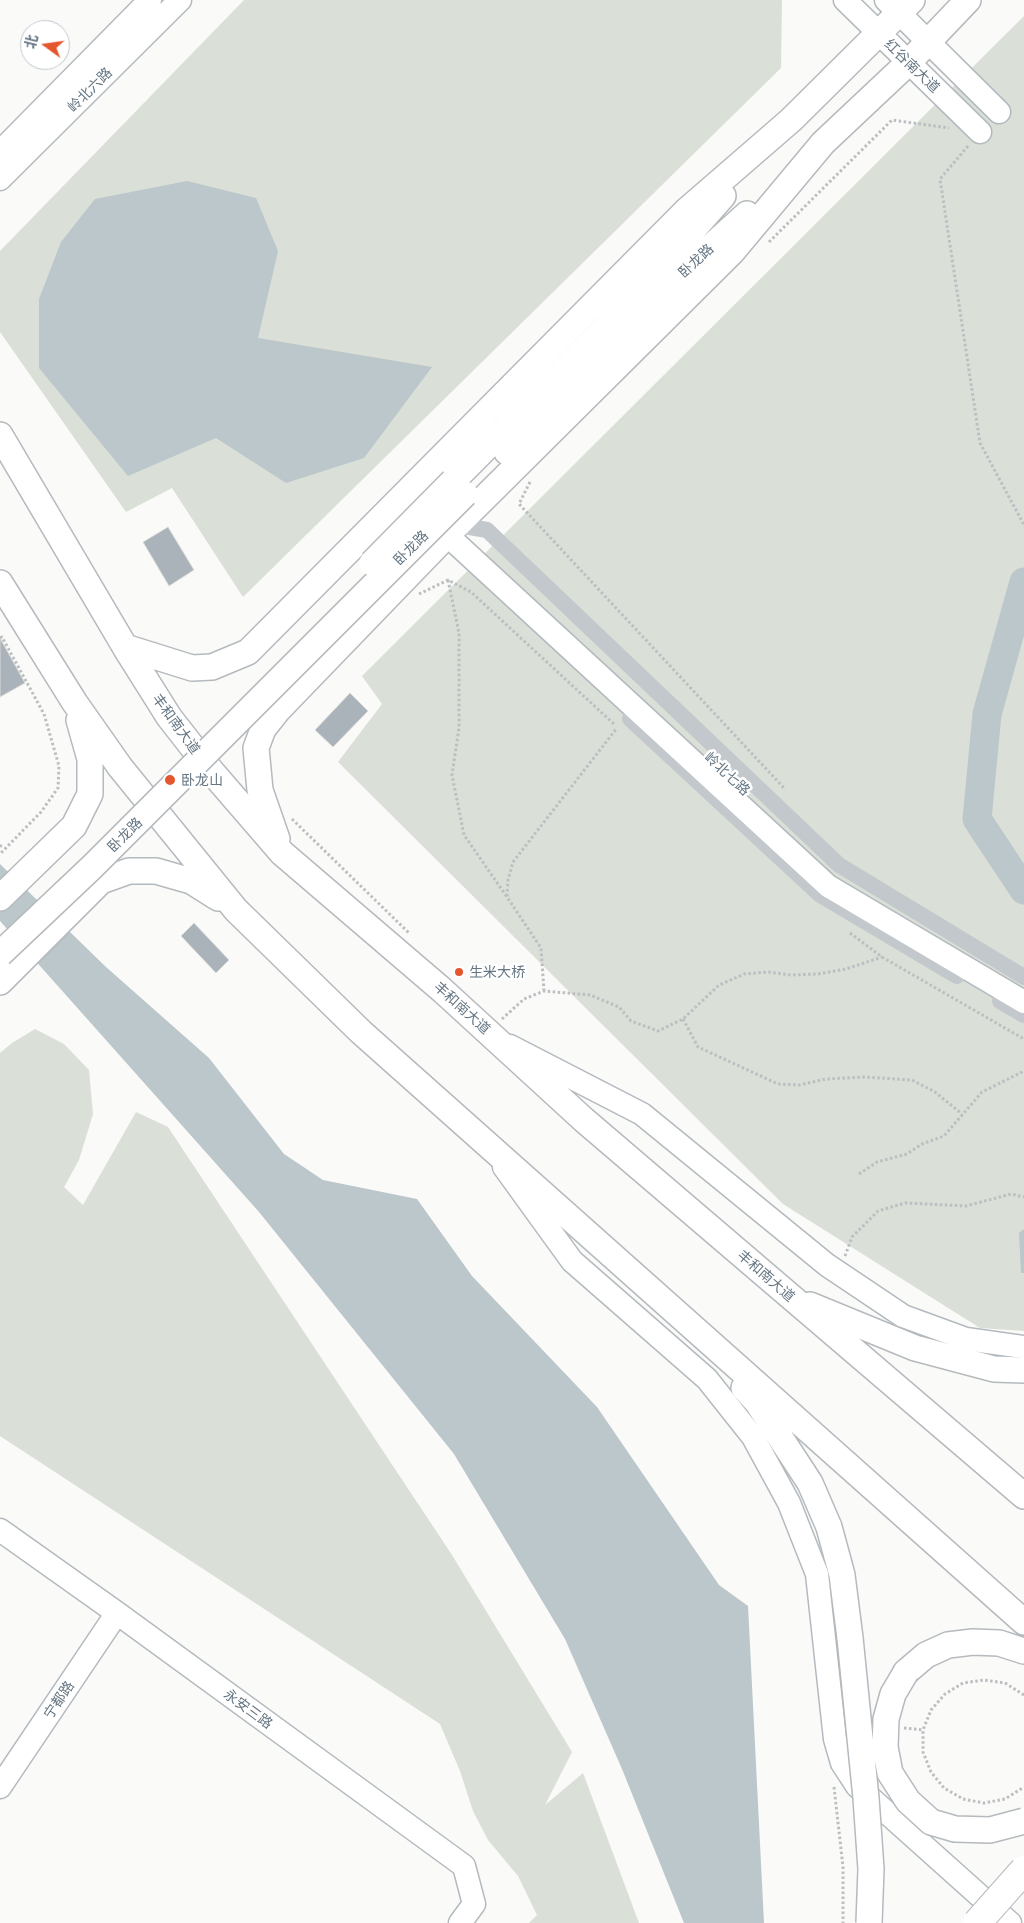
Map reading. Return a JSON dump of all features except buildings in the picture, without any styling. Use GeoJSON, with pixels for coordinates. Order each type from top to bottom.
{"type":"FeatureCollection","features":[{"type":"Feature","properties":{"kind":"highway"},"geometry":{"type":"LineString","coordinates":[[977,1923],[1024,1870]]}},
{"type":"Feature","properties":{"kind":"main road","name":"卧龙路"},"geometry":{"type":"LineString","coordinates":[[0,933],[79,859],[683,272],[908,63],[968,0]]}},
{"type":"Feature","properties":{"kind":"main road","name":"卧龙路"},"geometry":{"type":"LineString","coordinates":[[0,954],[99,860],[459,488],[792,120],[878,33],[899,4]]}},
{"type":"Feature","properties":{"kind":"main road","name":"卧龙路"},"geometry":{"type":"LineString","coordinates":[[125,647],[192,668],[212,667],[248,652],[686,211],[792,120]]}},
{"type":"Feature","properties":{"kind":"main road","name":"卧龙路"},"geometry":{"type":"LineString","coordinates":[[282,853],[260,790],[256,748],[263,729],[278,710],[452,530],[732,252],[823,143]]}},
{"type":"Feature","properties":{"kind":"main road","name":"丰和南大道"},"geometry":{"type":"LineString","coordinates":[[0,435],[125,647],[169,717],[212,772],[282,853],[499,1031],[584,1120],[1024,1496]]}},
{"type":"Feature","properties":{"kind":"main road"},"geometry":{"type":"LineString","coordinates":[[0,583],[75,703],[120,766],[236,910],[361,1032],[1024,1622]]}},
{"type":"Feature","properties":{"kind":"main road"},"geometry":{"type":"LineString","coordinates":[[0,898],[74,826],[90,794],[90,759],[75,703]]}},
{"type":"Feature","properties":{"kind":"main road","name":"卧龙路"},"geometry":{"type":"LineString","coordinates":[[0,982],[101,881],[129,871],[156,871],[191,881],[236,910]]}},
{"type":"Feature","properties":{"kind":"main road"},"geometry":{"type":"LineString","coordinates":[[788,1295],[915,1348],[994,1368],[1024,1370]]}},
{"type":"Feature","properties":{"kind":"main road"},"geometry":{"type":"LineString","coordinates":[[676,1311],[757,1402],[810,1483],[829,1528],[842,1575],[850,1638],[871,1869],[869,1923]]}},
{"type":"Feature","properties":{"kind":"main road"},"geometry":{"type":"LineString","coordinates":[[1024,1652],[999,1643],[973,1642],[948,1645],[926,1655],[906,1672],[893,1694],[886,1719],[885,1747],[890,1773],[908,1800],[931,1822],[954,1829],[990,1830],[1024,1821]]}},
{"type":"Feature","properties":{"kind":"street","name":"岭北六路"},"geometry":{"type":"LineString","coordinates":[[0,152],[150,0]]}},
{"type":"Feature","properties":{"kind":"street","name":"岭北六路"},"geometry":{"type":"LineString","coordinates":[[0,179],[180,0]]}},
{"type":"Feature","properties":{"kind":"street","name":"红谷南大道"},"geometry":{"type":"LineString","coordinates":[[845,0],[980,132]]}},
{"type":"Feature","properties":{"kind":"street","name":"红谷南大道"},"geometry":{"type":"LineString","coordinates":[[899,4],[927,41],[999,112]]}},
{"type":"Feature","properties":{"kind":"street"},"geometry":{"type":"LineString","coordinates":[[452,530],[487,530],[839,865],[1024,977]]}},
{"type":"Feature","properties":{"kind":"street"},"geometry":{"type":"LineString","coordinates":[[452,530],[828,886],[1024,1002]]}},
{"type":"Feature","properties":{"kind":"street"},"geometry":{"type":"LineString","coordinates":[[452,530],[457,558],[819,894],[1024,1015]]}},
{"type":"Feature","properties":{"kind":"street","name":"岭北七路"},"geometry":{"type":"LineString","coordinates":[[452,530],[834,874],[1024,987]]}},
{"type":"Feature","properties":{"kind":"street"},"geometry":{"type":"LineString","coordinates":[[499,1031],[642,1114],[840,1273],[903,1316],[966,1340],[1024,1347]]}},
{"type":"Feature","properties":{"kind":"street"},"geometry":{"type":"LineString","coordinates":[[486,1142],[572,1261],[706,1379],[753,1437],[789,1504],[817,1574],[835,1739],[842,1763],[857,1786],[1010,1923]]}},
{"type":"Feature","properties":{"kind":"street","name":"永安三路"},"geometry":{"type":"LineString","coordinates":[[0,1530],[464,1866],[474,1904],[460,1923]]}},
{"type":"Feature","properties":{"kind":"street","name":"宁都路"},"geometry":{"type":"LineString","coordinates":[[0,1787],[117,1613]]}},
{"type":"Feature","properties":{"kind":"path"},"geometry":{"type":"LineString","coordinates":[[766,245],[892,120],[980,132]]}},
{"type":"Feature","properties":{"kind":"path"},"geometry":{"type":"LineString","coordinates":[[980,132],[940,180],[980,443],[1024,525]]}},
{"type":"Feature","properties":{"kind":"path"},"geometry":{"type":"LineString","coordinates":[[534,475],[519,504],[784,789]]}},
{"type":"Feature","properties":{"kind":"path"},"geometry":{"type":"LineString","coordinates":[[415,596],[448,580]]}},
{"type":"Feature","properties":{"kind":"path"},"geometry":{"type":"LineString","coordinates":[[448,580],[471,592],[625,734]]}},
{"type":"Feature","properties":{"kind":"path"},"geometry":{"type":"LineString","coordinates":[[448,580],[459,633],[460,728],[452,775],[464,835],[541,948],[544,991]]}},
{"type":"Feature","properties":{"kind":"path"},"geometry":{"type":"LineString","coordinates":[[0,638],[2,637],[44,714],[59,766],[58,788],[41,812],[0,854]]}},
{"type":"Feature","properties":{"kind":"path"},"geometry":{"type":"LineString","coordinates":[[507,897],[508,880],[513,862],[618,727]]}},
{"type":"Feature","properties":{"kind":"path"},"geometry":{"type":"LineString","coordinates":[[290,817],[416,940]]}},
{"type":"Feature","properties":{"kind":"path"},"geometry":{"type":"LineString","coordinates":[[846,929],[882,957],[1024,1039]]}},
{"type":"Feature","properties":{"kind":"path"},"geometry":{"type":"LineString","coordinates":[[499,1031],[524,999],[544,991],[590,995],[619,1007],[631,1021],[658,1031],[683,1019],[719,985],[744,974],[768,972],[791,975],[818,974],[882,957]]}},
{"type":"Feature","properties":{"kind":"path"},"geometry":{"type":"LineString","coordinates":[[683,1019],[698,1047],[778,1084],[798,1085],[826,1079],[864,1077],[912,1080],[935,1092],[962,1114]]}},
{"type":"Feature","properties":{"kind":"path"},"geometry":{"type":"LineString","coordinates":[[859,1174],[877,1162],[908,1154],[922,1144],[944,1136],[982,1092],[1024,1071]]}},
{"type":"Feature","properties":{"kind":"path"},"geometry":{"type":"LineString","coordinates":[[840,1273],[852,1237],[878,1211],[905,1203],[966,1206],[1011,1194],[1024,1197]]}},
{"type":"Feature","properties":{"kind":"path"},"geometry":{"type":"LineString","coordinates":[[1024,1695],[1005,1683],[984,1680],[963,1683],[944,1694],[931,1710],[923,1730],[924,1752],[931,1772],[944,1788],[963,1799],[984,1803],[1005,1799],[1024,1787]]}},
{"type":"Feature","properties":{"kind":"path"},"geometry":{"type":"LineString","coordinates":[[834,1781],[844,1867],[843,1923]]}},
{"type":"Feature","properties":{"kind":"shaded area"},"geometry":{"type":"Polygon","coordinates":[[[244,0],[782,0],[781,68],[243,597],[172,488],[126,512],[0,332],[0,251],[244,0]]]}},
{"type":"Feature","properties":{"kind":"shaded area"},"geometry":{"type":"Polygon","coordinates":[[[1024,16],[1024,1331],[980,1328],[783,1204],[338,762],[382,704],[362,676],[1024,16]]]}},
{"type":"Feature","properties":{"kind":"shaded area"},"geometry":{"type":"Polygon","coordinates":[[[187,181],[256,198],[278,251],[258,338],[432,367],[364,458],[286,483],[216,438],[128,476],[39,368],[39,299],[61,242],[95,199],[187,181]]]}},
{"type":"Feature","properties":{"kind":"shaded area"},"geometry":{"type":"Polygon","coordinates":[[[0,864],[106,967],[209,1058],[284,1154],[323,1180],[417,1199],[472,1276],[597,1407],[719,1585],[748,1606],[764,1923],[684,1923],[622,1769],[565,1639],[454,1454],[259,1212],[0,921],[0,864]]]}},
{"type":"Feature","properties":{"kind":"shaded area"},"geometry":{"type":"Polygon","coordinates":[[[35,1029],[64,1044],[89,1070],[93,1114],[79,1160],[64,1187],[83,1205],[136,1112],[168,1127],[452,1555],[572,1752],[545,1805],[583,1773],[639,1923],[529,1923],[537,1915],[518,1876],[488,1840],[473,1811],[460,1771],[440,1724],[0,1436],[0,1053],[35,1029]]]}},
{"type":"Feature","properties":{"kind":"shaded area"},"geometry":{"type":"Polygon","coordinates":[[[1024,1229],[1024,1273],[1021,1273],[1019,1233],[1024,1229]]]}},
{"type":"Feature","properties":{"kind":"waterway"},"geometry":{"type":"LineString","coordinates":[[1024,582],[987,714],[977,819],[1024,890]]}},
{"type":"Feature","properties":{"kind":"place","name":"卧龙山"},"geometry":{"type":"Point","coordinates":[170,780]}},
{"type":"Feature","properties":{"kind":"place","name":"生米大桥"},"geometry":{"type":"Point","coordinates":[459,972]}}]}
